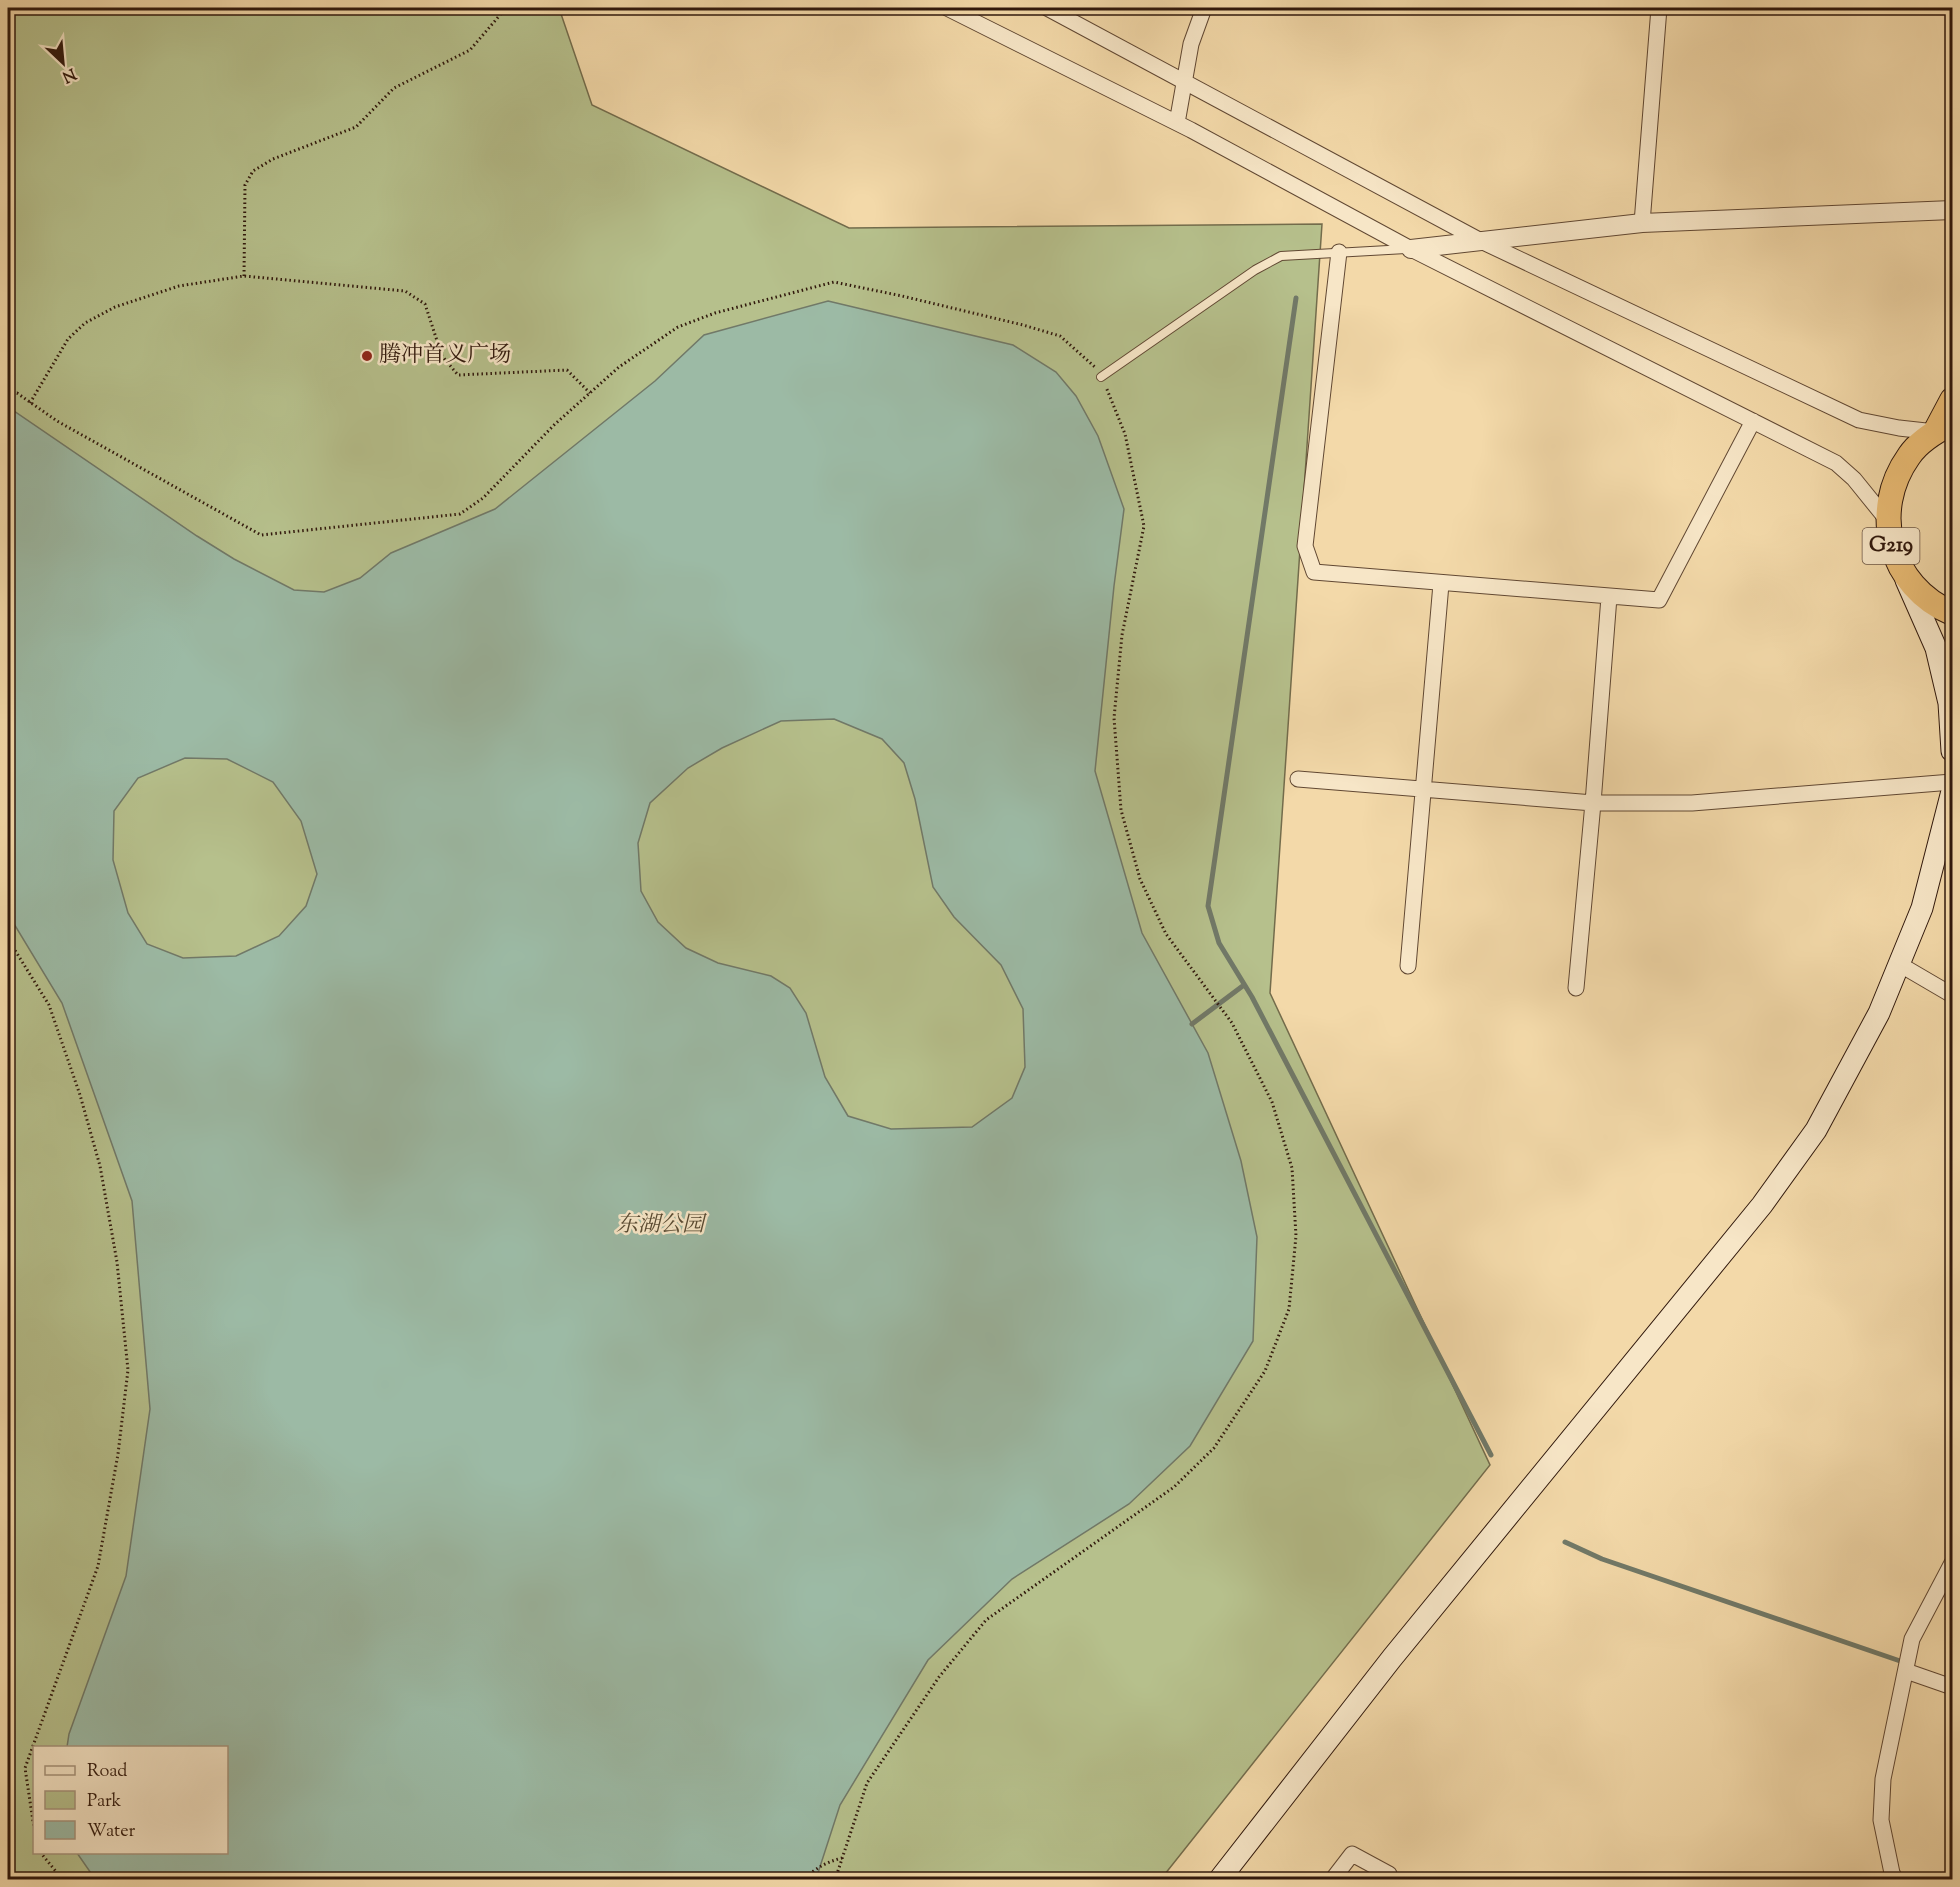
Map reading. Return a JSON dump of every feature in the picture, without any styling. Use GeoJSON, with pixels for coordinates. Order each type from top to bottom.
{"type":"FeatureCollection","features":[{"type":"Feature","properties":{"kind":"highway","name":"G219"},"geometry":{"type":"LineString","coordinates":[[1953,400],[1944,428],[1909,456],[1893,486],[1888,521],[1892,547],[1902,571],[1918,592],[1939,608],[1953,613]]}},
{"type":"Feature","properties":{"kind":"main road"},"geometry":{"type":"LineString","coordinates":[[1902,571],[1936,648],[1949,703],[1953,751]]}},
{"type":"Feature","properties":{"kind":"main road"},"geometry":{"type":"LineString","coordinates":[[1219,1880],[1392,1658],[1762,1205],[1816,1130],[1879,1013],[1922,908],[1953,791]]}},
{"type":"Feature","properties":{"kind":"street"},"geometry":{"type":"LineString","coordinates":[[947,8],[1177,123],[1411,249],[1836,463],[1854,479],[1888,521]]}},
{"type":"Feature","properties":{"kind":"street"},"geometry":{"type":"LineString","coordinates":[[1047,8],[1481,241],[1858,420],[1899,428],[1944,428]]}},
{"type":"Feature","properties":{"kind":"street"},"geometry":{"type":"LineString","coordinates":[[1177,123],[1191,44],[1204,8]]}},
{"type":"Feature","properties":{"kind":"street"},"geometry":{"type":"LineString","coordinates":[[1642,223],[1659,8]]}},
{"type":"Feature","properties":{"kind":"street"},"geometry":{"type":"LineString","coordinates":[[1411,249],[1642,223],[1953,210]]}},
{"type":"Feature","properties":{"kind":"street"},"geometry":{"type":"LineString","coordinates":[[1339,252],[1305,546],[1314,572],[1659,600],[1753,421]]}},
{"type":"Feature","properties":{"kind":"street"},"geometry":{"type":"LineString","coordinates":[[1408,966],[1441,584]]}},
{"type":"Feature","properties":{"kind":"street"},"geometry":{"type":"LineString","coordinates":[[1576,988],[1609,597]]}},
{"type":"Feature","properties":{"kind":"street"},"geometry":{"type":"LineString","coordinates":[[1298,779],[1593,803],[1692,803],[1953,782]]}},
{"type":"Feature","properties":{"kind":"street"},"geometry":{"type":"LineString","coordinates":[[1899,964],[1953,995]]}},
{"type":"Feature","properties":{"kind":"street"},"geometry":{"type":"LineString","coordinates":[[1896,1880],[1892,1873],[1881,1820],[1883,1779],[1912,1639],[1953,1563]]}},
{"type":"Feature","properties":{"kind":"street"},"geometry":{"type":"LineString","coordinates":[[1906,1671],[1953,1687]]}},
{"type":"Feature","properties":{"kind":"street"},"geometry":{"type":"LineString","coordinates":[[1332,1880],[1353,1854],[1389,1874],[1388,1880]]}},
{"type":"Feature","properties":{"kind":"lane"},"geometry":{"type":"LineString","coordinates":[[1101,377],[1255,270],[1281,256],[1411,249]]}},
{"type":"Feature","properties":{"kind":"path"},"geometry":{"type":"LineString","coordinates":[[244,276],[245,185],[253,171],[273,159],[356,127],[394,88],[470,50],[500,15],[503,8]]}},
{"type":"Feature","properties":{"kind":"path"},"geometry":{"type":"LineString","coordinates":[[30,403],[68,339],[85,323],[115,307],[179,286],[244,276],[405,291],[425,304],[442,356],[458,375],[567,370],[590,393]]}},
{"type":"Feature","properties":{"kind":"path"},"geometry":{"type":"LineString","coordinates":[[8,394],[17,393],[57,421],[261,535],[460,514],[483,498],[555,424],[619,368],[678,327],[715,313],[834,282],[902,296],[1060,336],[1094,364],[1110,394],[1125,434],[1144,526],[1122,635],[1114,718],[1121,810],[1140,879],[1166,934],[1232,1023],[1272,1101],[1292,1168],[1296,1236],[1289,1309],[1265,1371],[1214,1448],[1174,1487],[986,1620],[939,1677],[867,1783],[835,1880]]}},
{"type":"Feature","properties":{"kind":"path"},"geometry":{"type":"LineString","coordinates":[[8,939],[49,1005],[80,1095],[100,1166],[117,1262],[128,1370],[118,1454],[98,1566],[25,1767],[33,1821]]}},
{"type":"Feature","properties":{"kind":"path"},"geometry":{"type":"LineString","coordinates":[[42,1854],[63,1880]]}},
{"type":"Feature","properties":{"kind":"path"},"geometry":{"type":"LineString","coordinates":[[802,1880],[813,1870],[829,1861],[842,1858]]}},
{"type":"Feature","properties":{"kind":"green space","name":"东湖公园"},"geometry":{"type":"Polygon","coordinates":[[[8,8],[559,8],[592,105],[849,228],[1322,224],[1270,993],[1490,1465],[1161,1879],[8,1880],[8,8]]]}},
{"type":"Feature","properties":{"kind":"water"},"geometry":{"type":"Polygon","coordinates":[[[828,301],[1013,345],[1056,372],[1076,396],[1098,436],[1124,509],[1095,771],[1142,933],[1208,1053],[1241,1161],[1257,1237],[1253,1341],[1190,1446],[1129,1504],[1012,1579],[928,1660],[840,1805],[816,1879],[95,1879],[78,1854],[228,1854],[228,1746],[67,1746],[69,1734],[126,1576],[150,1409],[132,1201],[62,1003],[8,914],[8,407],[234,559],[294,590],[324,592],[360,578],[391,553],[495,509],[655,381],[704,335],[828,301]],[[834,719],[781,721],[722,748],[688,768],[650,803],[638,843],[641,891],[658,922],[686,948],[718,963],[771,976],[790,988],[806,1013],[825,1077],[848,1116],[891,1129],[972,1127],[1012,1098],[1025,1067],[1023,1009],[1001,965],[954,917],[933,887],[915,799],[904,763],[882,739],[834,719]],[[185,758],[138,778],[114,811],[113,860],[128,913],[147,944],[183,958],[236,956],[279,936],[306,906],[317,874],[301,821],[273,782],[227,759],[185,758]]]}},
{"type":"Feature","properties":{"kind":"waterway"},"geometry":{"type":"LineString","coordinates":[[1296,298],[1208,906],[1219,943],[1252,997],[1491,1455]]}},
{"type":"Feature","properties":{"kind":"waterway"},"geometry":{"type":"LineString","coordinates":[[1192,1024],[1244,985]]}},
{"type":"Feature","properties":{"kind":"waterway"},"geometry":{"type":"LineString","coordinates":[[1565,1542],[1602,1559],[1906,1663]]}},
{"type":"Feature","properties":{"kind":"place","name":"腾冲首义广场"},"geometry":{"type":"Point","coordinates":[367,356]}}]}
